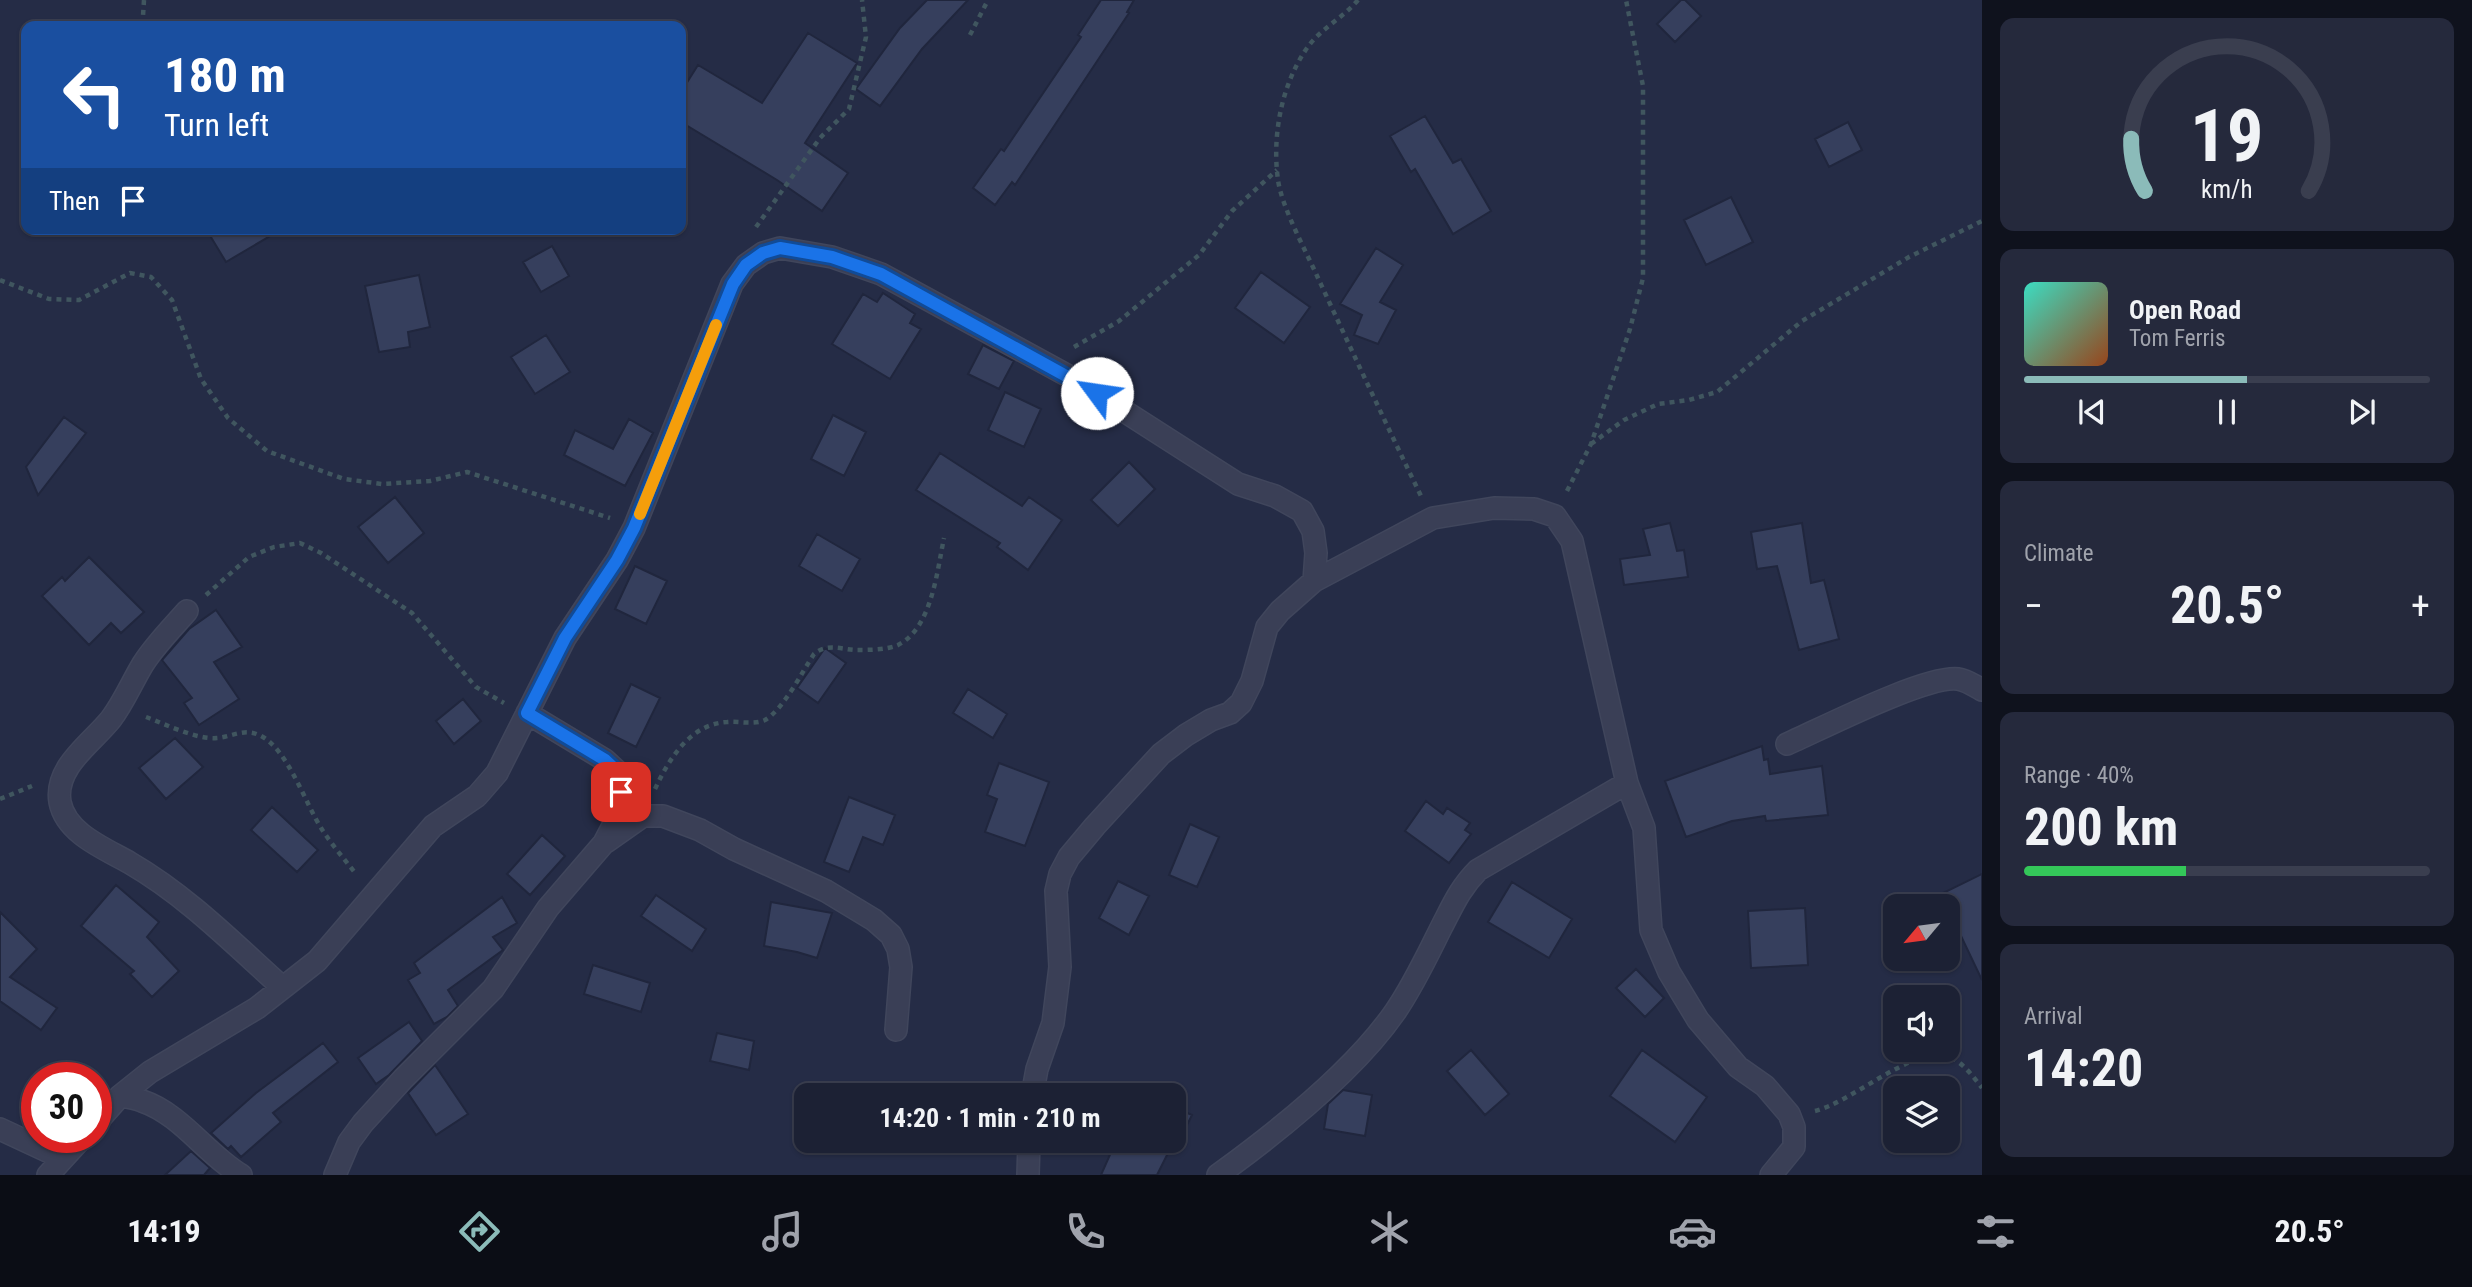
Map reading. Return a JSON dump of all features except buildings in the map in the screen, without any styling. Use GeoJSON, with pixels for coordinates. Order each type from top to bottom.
{"type":"FeatureCollection","features":[{"type":"Feature","properties":{"kind":"street"},"geometry":{"type":"LineString","coordinates":[[112,1105],[150,1072],[257,1008],[317,961],[433,826],[477,796],[497,773],[565,638],[617,560],[634,528],[733,284],[746,265],[763,253],[780,248],[799,250],[832,257],[881,274],[1046,363],[1131,414],[1238,484],[1276,496],[1302,511],[1313,531],[1316,553],[1314,580]]}},
{"type":"Feature","properties":{"kind":"street"},"geometry":{"type":"LineString","coordinates":[[1034,1083],[1053,1023],[1060,967],[1056,891],[1060,874],[1069,857],[1095,826],[1161,754],[1186,735],[1211,720],[1230,713],[1241,703],[1252,681],[1267,627],[1280,611],[1314,580],[1433,519],[1494,508],[1534,509],[1555,516],[1572,541],[1628,783],[1644,828],[1651,930],[1669,972],[1698,1020],[1738,1066],[1765,1086],[1789,1114],[1794,1127],[1794,1147],[1771,1175]]}},
{"type":"Feature","properties":{"kind":"street"},"geometry":{"type":"LineString","coordinates":[[187,611],[142,665],[110,720],[86,743],[65,773],[60,787],[60,804],[67,818],[80,833],[160,881],[282,987]]}},
{"type":"Feature","properties":{"kind":"street"},"geometry":{"type":"LineString","coordinates":[[1787,744],[1902,692],[1947,679],[1960,679],[1982,690]]}},
{"type":"Feature","properties":{"kind":"street"},"geometry":{"type":"LineString","coordinates":[[527,713],[605,760],[618,772],[621,792],[615,820],[604,843]]}},
{"type":"Feature","properties":{"kind":"street"},"geometry":{"type":"LineString","coordinates":[[1218,1175],[1260,1144],[1309,1102],[1379,1033],[1420,970],[1463,885],[1478,870],[1628,783]]}},
{"type":"Feature","properties":{"kind":"street"},"geometry":{"type":"LineString","coordinates":[[335,1175],[349,1142],[363,1123],[402,1079],[493,989],[548,908],[604,843],[643,816],[663,816],[700,830],[734,849],[827,891],[883,928],[891,935],[898,949],[901,967],[896,1030]]}},
{"type":"Feature","properties":{"kind":"street"},"geometry":{"type":"LineString","coordinates":[[120,1096],[144,1101],[171,1117],[241,1175]]}},
{"type":"Feature","properties":{"kind":"street"},"geometry":{"type":"LineString","coordinates":[[0,1129],[62,1158]]}},
{"type":"Feature","properties":{"kind":"street"},"geometry":{"type":"LineString","coordinates":[[48,1175],[67,1153]]}},
{"type":"Feature","properties":{"kind":"street"},"geometry":{"type":"LineString","coordinates":[[1028,1175],[1029,1153]]}},
{"type":"Feature","properties":{"kind":"path"},"geometry":{"type":"LineString","coordinates":[[144,0],[144,21]]}},
{"type":"Feature","properties":{"kind":"path"},"geometry":{"type":"LineString","coordinates":[[751,238],[770,206],[820,138],[849,109],[866,37],[862,0]]}},
{"type":"Feature","properties":{"kind":"path"},"geometry":{"type":"LineString","coordinates":[[970,35],[988,0]]}},
{"type":"Feature","properties":{"kind":"path"},"geometry":{"type":"LineString","coordinates":[[1358,0],[1348,12],[1321,30],[1304,52],[1285,92],[1277,136],[1278,180],[1307,255],[1433,519]]}},
{"type":"Feature","properties":{"kind":"path"},"geometry":{"type":"LineString","coordinates":[[1555,516],[1591,444],[1630,329],[1643,278],[1643,86],[1626,0]]}},
{"type":"Feature","properties":{"kind":"path"},"geometry":{"type":"LineString","coordinates":[[1046,363],[1119,321],[1199,255],[1232,211],[1278,170]]}},
{"type":"Feature","properties":{"kind":"path"},"geometry":{"type":"LineString","coordinates":[[1591,444],[1624,421],[1658,404],[1689,400],[1717,392],[1802,321],[1909,257],[1982,221]]}},
{"type":"Feature","properties":{"kind":"path"},"geometry":{"type":"LineString","coordinates":[[0,280],[49,299],[79,300],[130,273],[151,277],[172,300],[201,379],[228,418],[267,451],[344,479],[382,484],[430,481],[467,471],[634,528]]}},
{"type":"Feature","properties":{"kind":"path"},"geometry":{"type":"LineString","coordinates":[[643,816],[665,767],[699,730],[710,723],[762,722],[772,715],[820,649],[883,649],[898,645],[913,633],[930,605],[944,538]]}},
{"type":"Feature","properties":{"kind":"path"},"geometry":{"type":"LineString","coordinates":[[187,611],[249,557],[274,547],[300,543],[321,553],[412,613],[475,687],[527,713]]}},
{"type":"Feature","properties":{"kind":"path"},"geometry":{"type":"LineString","coordinates":[[110,720],[139,715],[216,739],[241,732],[258,734],[276,748],[290,768],[304,799],[324,832],[372,895]]}},
{"type":"Feature","properties":{"kind":"path"},"geometry":{"type":"LineString","coordinates":[[1789,1114],[1832,1107],[1909,1063],[1933,1055],[1944,1055],[1968,1069],[1982,1088]]}},
{"type":"Feature","properties":{"kind":"slow traffic"},"geometry":{"type":"LineString","coordinates":[[640,514],[716,325]]}},
{"type":"Feature","properties":{"kind":"route"},"geometry":{"type":"LineString","coordinates":[[621,792],[618,772],[605,760],[527,713],[565,638],[617,560],[634,528],[733,284],[746,265],[763,253],[780,248],[832,257],[881,274],[1097,393]]}}]}
